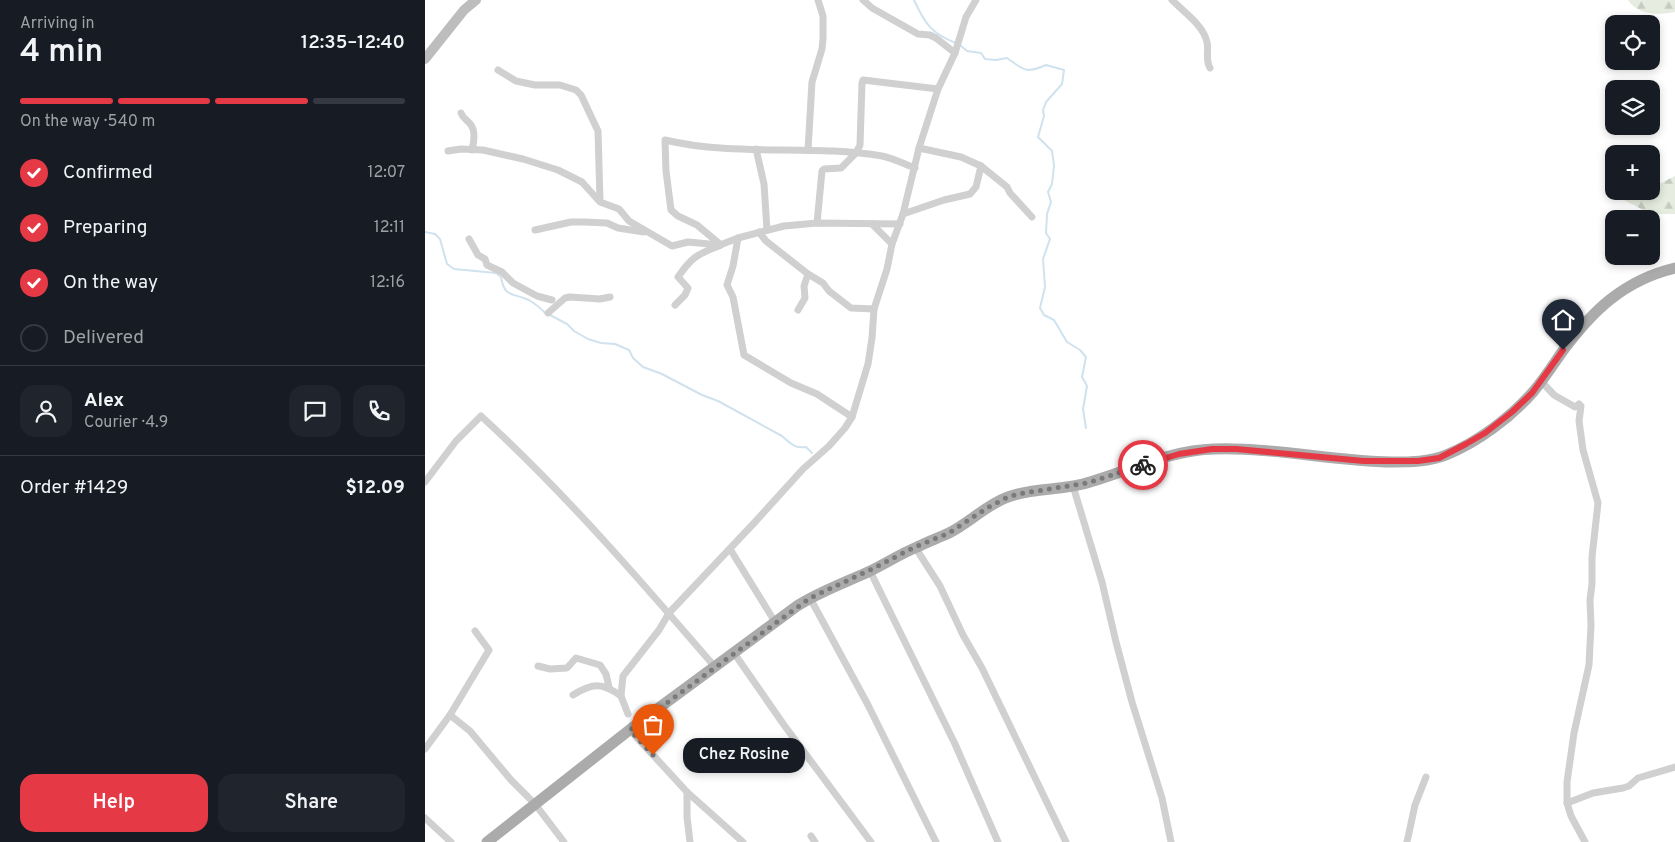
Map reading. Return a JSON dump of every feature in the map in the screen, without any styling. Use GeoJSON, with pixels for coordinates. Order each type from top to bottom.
{"type":"FeatureCollection","features":[{"type":"Feature","properties":{"kind":"main road"},"geometry":{"type":"LineString","coordinates":[[487,842],[630,730],[810,598],[915,547],[949,533],[1006,498],[1018,494],[1087,483],[1159,459],[1193,451],[1212,449],[1236,449],[1364,461],[1418,461],[1439,458],[1466,444],[1500,422],[1532,393],[1563,350],[1604,303],[1629,286],[1675,268]]}},
{"type":"Feature","properties":{"kind":"street"},"geometry":{"type":"LineString","coordinates":[[425,59],[464,10],[476,0]]}},
{"type":"Feature","properties":{"kind":"street"},"geometry":{"type":"LineString","coordinates":[[808,150],[812,82],[822,49],[823,39],[823,16],[818,0]]}},
{"type":"Feature","properties":{"kind":"street"},"geometry":{"type":"LineString","coordinates":[[863,0],[872,8],[918,34],[930,35],[936,38],[955,53]]}},
{"type":"Feature","properties":{"kind":"street"},"geometry":{"type":"LineString","coordinates":[[628,714],[621,696],[623,676],[659,630],[669,613],[803,469],[829,446],[852,417],[868,364],[874,309],[887,269],[891,244],[903,214],[919,148],[938,89],[955,53],[967,17],[976,0]]}},
{"type":"Feature","properties":{"kind":"street"},"geometry":{"type":"LineString","coordinates":[[1172,0],[1202,29],[1207,42],[1207,63],[1210,68]]}},
{"type":"Feature","properties":{"kind":"street"},"geometry":{"type":"LineString","coordinates":[[498,70],[516,81],[535,85],[560,85],[576,90],[581,96],[598,131],[600,202]]}},
{"type":"Feature","properties":{"kind":"street"},"geometry":{"type":"LineString","coordinates":[[817,224],[821,171],[824,169],[841,168],[856,153],[860,145],[863,80],[938,89]]}},
{"type":"Feature","properties":{"kind":"street"},"geometry":{"type":"LineString","coordinates":[[461,113],[463,118],[472,126],[475,137],[472,150]]}},
{"type":"Feature","properties":{"kind":"street"},"geometry":{"type":"LineString","coordinates":[[720,245],[697,225],[678,216],[671,210],[665,171],[665,140],[689,146],[808,150],[884,156],[915,168]]}},
{"type":"Feature","properties":{"kind":"street"},"geometry":{"type":"LineString","coordinates":[[919,148],[961,157],[981,166],[1007,186],[1032,217]]}},
{"type":"Feature","properties":{"kind":"street"},"geometry":{"type":"LineString","coordinates":[[756,149],[764,184],[763,231],[766,241],[808,274],[823,282],[829,291],[851,308],[874,309]]}},
{"type":"Feature","properties":{"kind":"street"},"geometry":{"type":"LineString","coordinates":[[447,151],[483,150],[523,159],[558,170],[582,182],[600,202],[619,209],[629,221],[672,246],[688,242],[720,245]]}},
{"type":"Feature","properties":{"kind":"street"},"geometry":{"type":"LineString","coordinates":[[903,214],[918,207],[970,194],[976,187],[981,166]]}},
{"type":"Feature","properties":{"kind":"street"},"geometry":{"type":"LineString","coordinates":[[535,230],[571,222],[584,222],[607,223],[618,228],[651,234]]}},
{"type":"Feature","properties":{"kind":"street"},"geometry":{"type":"LineString","coordinates":[[872,224],[891,244]]}},
{"type":"Feature","properties":{"kind":"street"},"geometry":{"type":"LineString","coordinates":[[675,305],[685,296],[687,288],[678,277],[697,254],[738,238],[785,226],[900,224]]}},
{"type":"Feature","properties":{"kind":"street"},"geometry":{"type":"LineString","coordinates":[[738,238],[733,266],[727,285],[733,296],[744,354],[791,383],[817,394],[852,417]]}},
{"type":"Feature","properties":{"kind":"street"},"geometry":{"type":"LineString","coordinates":[[469,239],[478,255],[485,259],[487,264],[502,272],[513,284],[537,296],[553,300]]}},
{"type":"Feature","properties":{"kind":"street"},"geometry":{"type":"LineString","coordinates":[[798,310],[805,298],[804,286],[808,274]]}},
{"type":"Feature","properties":{"kind":"street"},"geometry":{"type":"LineString","coordinates":[[549,313],[565,298],[611,298]]}},
{"type":"Feature","properties":{"kind":"street"},"geometry":{"type":"LineString","coordinates":[[1541,382],[1554,395],[1575,407],[1579,404],[1581,406],[1579,421],[1583,450],[1598,503],[1592,556],[1589,665],[1574,733],[1567,782],[1567,803],[1571,816],[1585,842]]}},
{"type":"Feature","properties":{"kind":"street"},"geometry":{"type":"LineString","coordinates":[[425,482],[456,441],[481,416],[557,490],[617,553],[715,667]]}},
{"type":"Feature","properties":{"kind":"street"},"geometry":{"type":"LineString","coordinates":[[1073,486],[1102,582],[1132,702],[1162,798],[1171,842]]}},
{"type":"Feature","properties":{"kind":"street"},"geometry":{"type":"LineString","coordinates":[[915,547],[940,586],[963,635],[982,668],[1066,842]]}},
{"type":"Feature","properties":{"kind":"street"},"geometry":{"type":"LineString","coordinates":[[730,549],[775,622]]}},
{"type":"Feature","properties":{"kind":"street"},"geometry":{"type":"LineString","coordinates":[[870,570],[955,744],[998,842]]}},
{"type":"Feature","properties":{"kind":"street"},"geometry":{"type":"LineString","coordinates":[[810,598],[868,705],[936,842]]}},
{"type":"Feature","properties":{"kind":"street"},"geometry":{"type":"LineString","coordinates":[[425,749],[450,714],[489,650],[475,631]]}},
{"type":"Feature","properties":{"kind":"street"},"geometry":{"type":"LineString","coordinates":[[734,653],[778,717],[871,842]]}},
{"type":"Feature","properties":{"kind":"street"},"geometry":{"type":"LineString","coordinates":[[538,666],[549,669],[567,668],[576,658],[600,665],[606,674],[609,687]]}},
{"type":"Feature","properties":{"kind":"street"},"geometry":{"type":"LineString","coordinates":[[573,695],[585,687],[593,685],[609,687],[621,696]]}},
{"type":"Feature","properties":{"kind":"street"},"geometry":{"type":"LineString","coordinates":[[450,714],[470,731],[507,776],[535,804],[564,842]]}},
{"type":"Feature","properties":{"kind":"street"},"geometry":{"type":"LineString","coordinates":[[630,730],[687,792],[743,842]]}},
{"type":"Feature","properties":{"kind":"street"},"geometry":{"type":"LineString","coordinates":[[1567,803],[1593,793],[1623,788],[1629,786],[1638,778],[1675,767]]}},
{"type":"Feature","properties":{"kind":"street"},"geometry":{"type":"LineString","coordinates":[[1407,842],[1415,805],[1426,777]]}},
{"type":"Feature","properties":{"kind":"street"},"geometry":{"type":"LineString","coordinates":[[687,792],[690,842]]}},
{"type":"Feature","properties":{"kind":"street"},"geometry":{"type":"LineString","coordinates":[[425,818],[451,842]]}},
{"type":"Feature","properties":{"kind":"green space"},"geometry":{"type":"Polygon","coordinates":[[[1628,0],[1675,0],[1675,12],[1656,14],[1643,12],[1628,0]]]}},
{"type":"Feature","properties":{"kind":"green space"},"geometry":{"type":"Polygon","coordinates":[[[1675,176],[1675,214],[1660,214],[1660,210],[1643,210],[1624,200],[1660,200],[1660,184],[1675,176]]]}},
{"type":"Feature","properties":{"kind":"waterway"},"geometry":{"type":"LineString","coordinates":[[914,0],[930,27],[941,36],[956,43]]}},
{"type":"Feature","properties":{"kind":"waterway"},"geometry":{"type":"LineString","coordinates":[[960,45],[967,51],[981,53],[985,59],[1007,58],[1029,70],[1046,65],[1064,70],[1062,84],[1046,102],[1038,137],[1052,151],[1054,165],[1052,184],[1048,192],[1051,202],[1047,214],[1046,233],[1050,239],[1043,259],[1045,287],[1040,308],[1044,315],[1054,320],[1067,342],[1080,350],[1086,357],[1082,377],[1087,386],[1083,409],[1086,428]]}},
{"type":"Feature","properties":{"kind":"waterway"},"geometry":{"type":"LineString","coordinates":[[425,232],[435,234],[440,239],[447,264],[454,269],[496,273],[501,277],[502,284],[507,292],[529,300],[545,313]]}},
{"type":"Feature","properties":{"kind":"waterway"},"geometry":{"type":"LineString","coordinates":[[550,315],[588,339],[601,343],[615,344],[629,350],[633,358],[643,367],[718,401],[782,436],[793,445],[806,447],[812,453]]}},
{"type":"Feature","properties":{"kind":"way so far"},"geometry":{"type":"LineString","coordinates":[[653,755],[630,730],[810,598],[915,547],[949,533],[1006,498],[1018,494],[1087,483],[1143,465]]}},
{"type":"Feature","properties":{"kind":"place","name":"Chez Rosine"},"geometry":{"type":"Point","coordinates":[653,755]}},
{"type":"Feature","properties":{"kind":"route"},"geometry":{"type":"LineString","coordinates":[[1143,465],[1179,454],[1212,449],[1236,449],[1364,461],[1402,462],[1439,458],[1485,433],[1512,412],[1532,393],[1563,350]]}}]}
